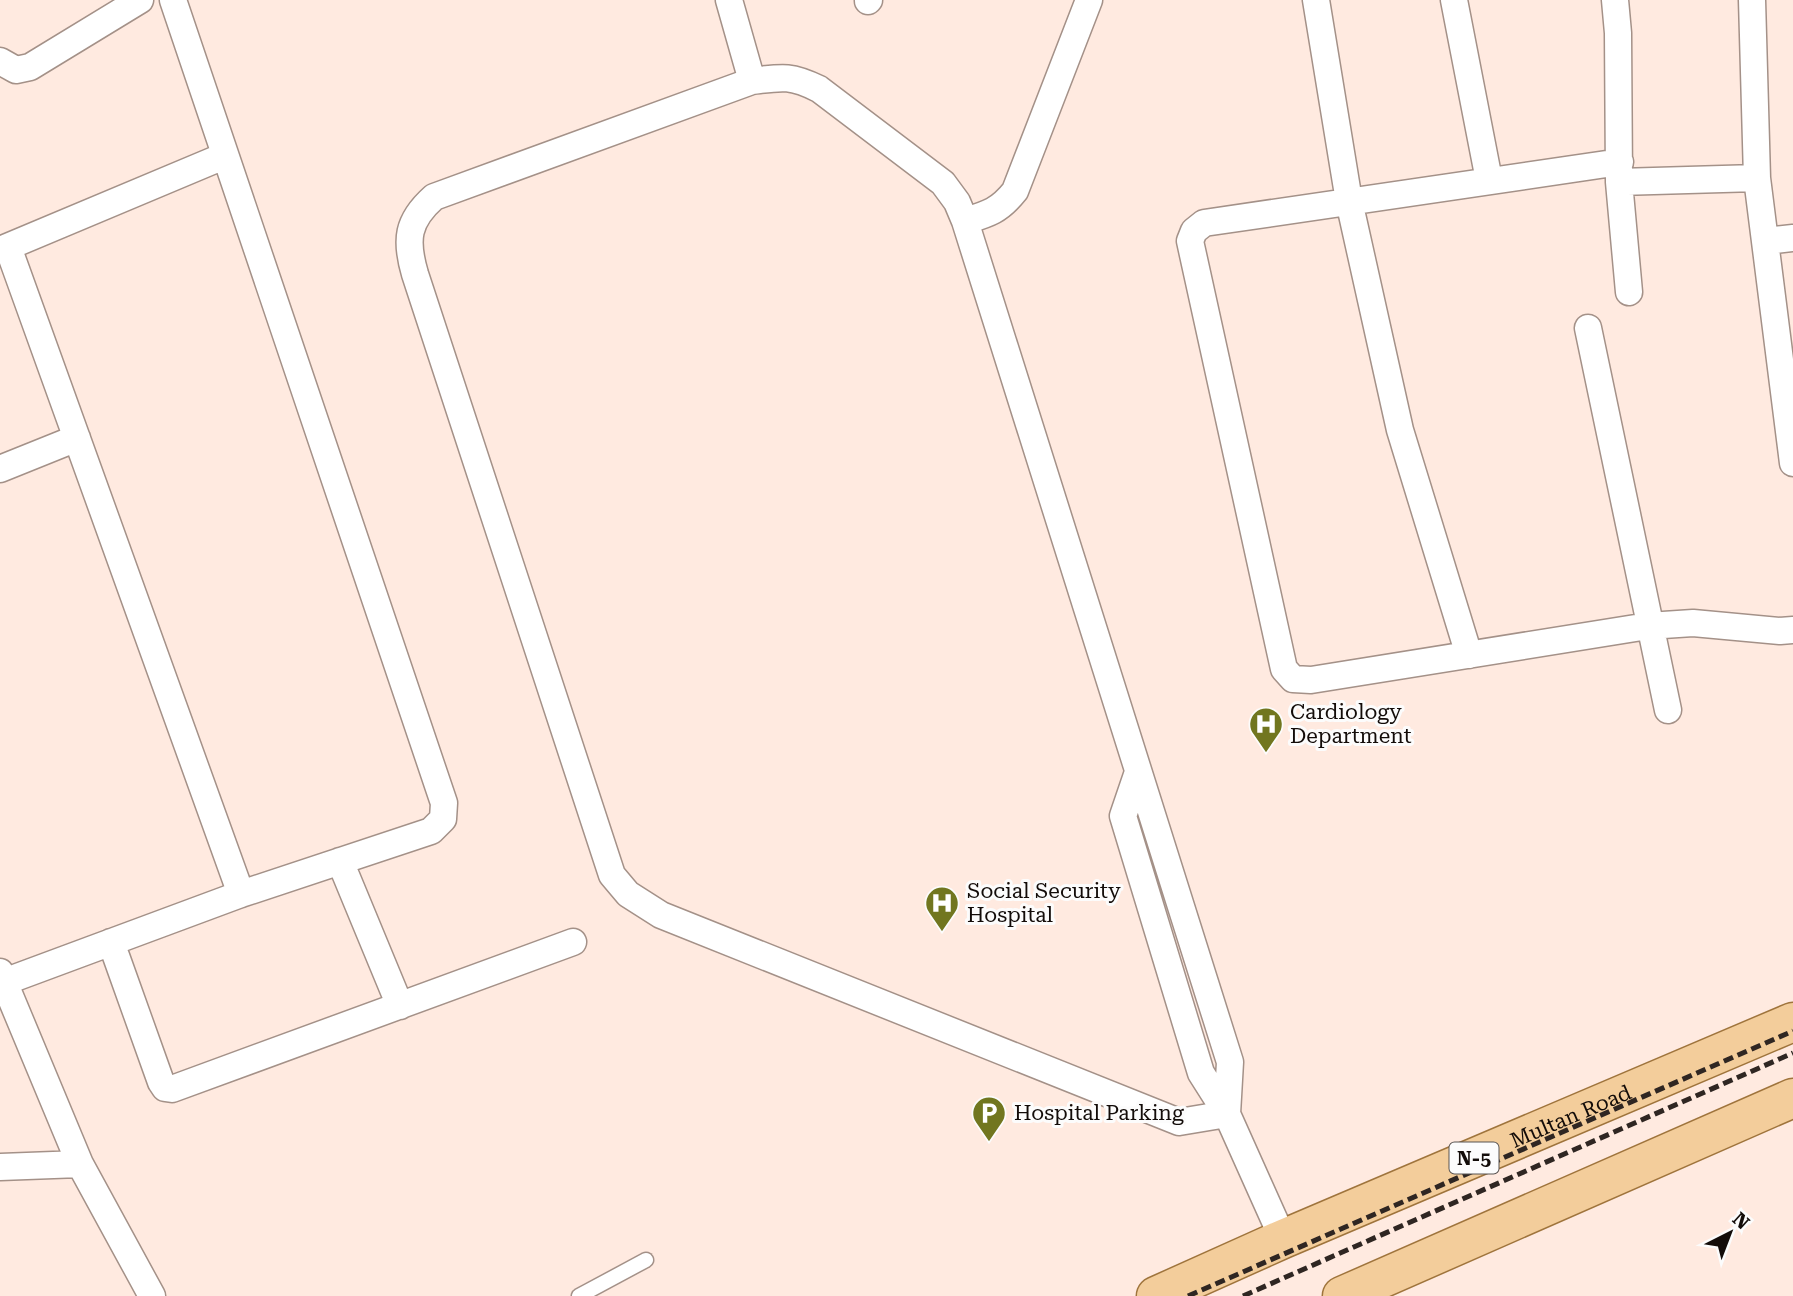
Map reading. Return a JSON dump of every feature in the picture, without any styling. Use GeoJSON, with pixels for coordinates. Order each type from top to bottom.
{"type":"FeatureCollection","features":[{"type":"Feature","properties":{"kind":"main road","name":"Multan Road"},"geometry":{"type":"LineString","coordinates":[[1156,1296],[1283,1239],[1793,1022]]}},
{"type":"Feature","properties":{"kind":"main road"},"geometry":{"type":"LineString","coordinates":[[1350,1293],[1793,1098]]}},
{"type":"Feature","properties":{"kind":"street"},"geometry":{"type":"LineString","coordinates":[[0,61],[16,70],[30,67],[140,0]]}},
{"type":"Feature","properties":{"kind":"street"},"geometry":{"type":"LineString","coordinates":[[152,1296],[80,1164],[2,977],[431,831],[443,819],[444,803],[173,0]]}},
{"type":"Feature","properties":{"kind":"street"},"geometry":{"type":"LineString","coordinates":[[729,0],[752,80]]}},
{"type":"Feature","properties":{"kind":"street"},"geometry":{"type":"LineString","coordinates":[[964,221],[992,213],[1006,203],[1015,191],[1088,0]]}},
{"type":"Feature","properties":{"kind":"street"},"geometry":{"type":"LineString","coordinates":[[1317,0],[1349,201],[1401,430],[1469,655]]}},
{"type":"Feature","properties":{"kind":"street"},"geometry":{"type":"LineString","coordinates":[[1454,0],[1489,180]]}},
{"type":"Feature","properties":{"kind":"street"},"geometry":{"type":"LineString","coordinates":[[1615,0],[1620,172],[1629,292]]}},
{"type":"Feature","properties":{"kind":"street"},"geometry":{"type":"LineString","coordinates":[[1752,0],[1757,178],[1793,463]]}},
{"type":"Feature","properties":{"kind":"street"},"geometry":{"type":"LineString","coordinates":[[1227,1114],[1180,1122],[661,915],[628,894],[612,875],[415,274],[409,253],[410,231],[418,211],[434,197],[752,80],[776,78],[799,79],[819,89],[943,183],[957,202],[964,221],[1230,1062],[1227,1114],[1283,1239]]}},
{"type":"Feature","properties":{"kind":"street"},"geometry":{"type":"LineString","coordinates":[[224,156],[4,248],[77,438],[241,894]]}},
{"type":"Feature","properties":{"kind":"street"},"geometry":{"type":"LineString","coordinates":[[1757,178],[1620,172],[1489,180],[1204,223],[1194,231],[1189,241],[1284,669],[1293,680],[1311,680],[1648,626],[1693,623],[1793,630]]}},
{"type":"Feature","properties":{"kind":"street"},"geometry":{"type":"LineString","coordinates":[[1765,241],[1793,238]]}},
{"type":"Feature","properties":{"kind":"street"},"geometry":{"type":"LineString","coordinates":[[1588,328],[1648,626],[1668,710]]}},
{"type":"Feature","properties":{"kind":"street"},"geometry":{"type":"LineString","coordinates":[[0,469],[77,438]]}},
{"type":"Feature","properties":{"kind":"street"},"geometry":{"type":"LineString","coordinates":[[340,861],[400,1006]]}},
{"type":"Feature","properties":{"kind":"street"},"geometry":{"type":"LineString","coordinates":[[111,942],[161,1082],[165,1088],[172,1089],[573,942]]}},
{"type":"Feature","properties":{"kind":"street"},"geometry":{"type":"LineString","coordinates":[[0,1167],[80,1164]]}},
{"type":"Feature","properties":{"kind":"lane"},"geometry":{"type":"LineString","coordinates":[[579,1296],[646,1260]]}},
{"type":"Feature","properties":{"kind":"railway"},"geometry":{"type":"LineString","coordinates":[[1188,1296],[1793,1031]]}},
{"type":"Feature","properties":{"kind":"railway"},"geometry":{"type":"LineString","coordinates":[[1243,1296],[1793,1053]]}},
{"type":"Feature","properties":{"kind":"place","name":"Cardiology Department"},"geometry":{"type":"Point","coordinates":[1266,754]}},
{"type":"Feature","properties":{"kind":"place","name":"Social Security Hospital"},"geometry":{"type":"Point","coordinates":[942,933]}},
{"type":"Feature","properties":{"kind":"place","name":"Hospital Parking"},"geometry":{"type":"Point","coordinates":[989,1143]}}]}
